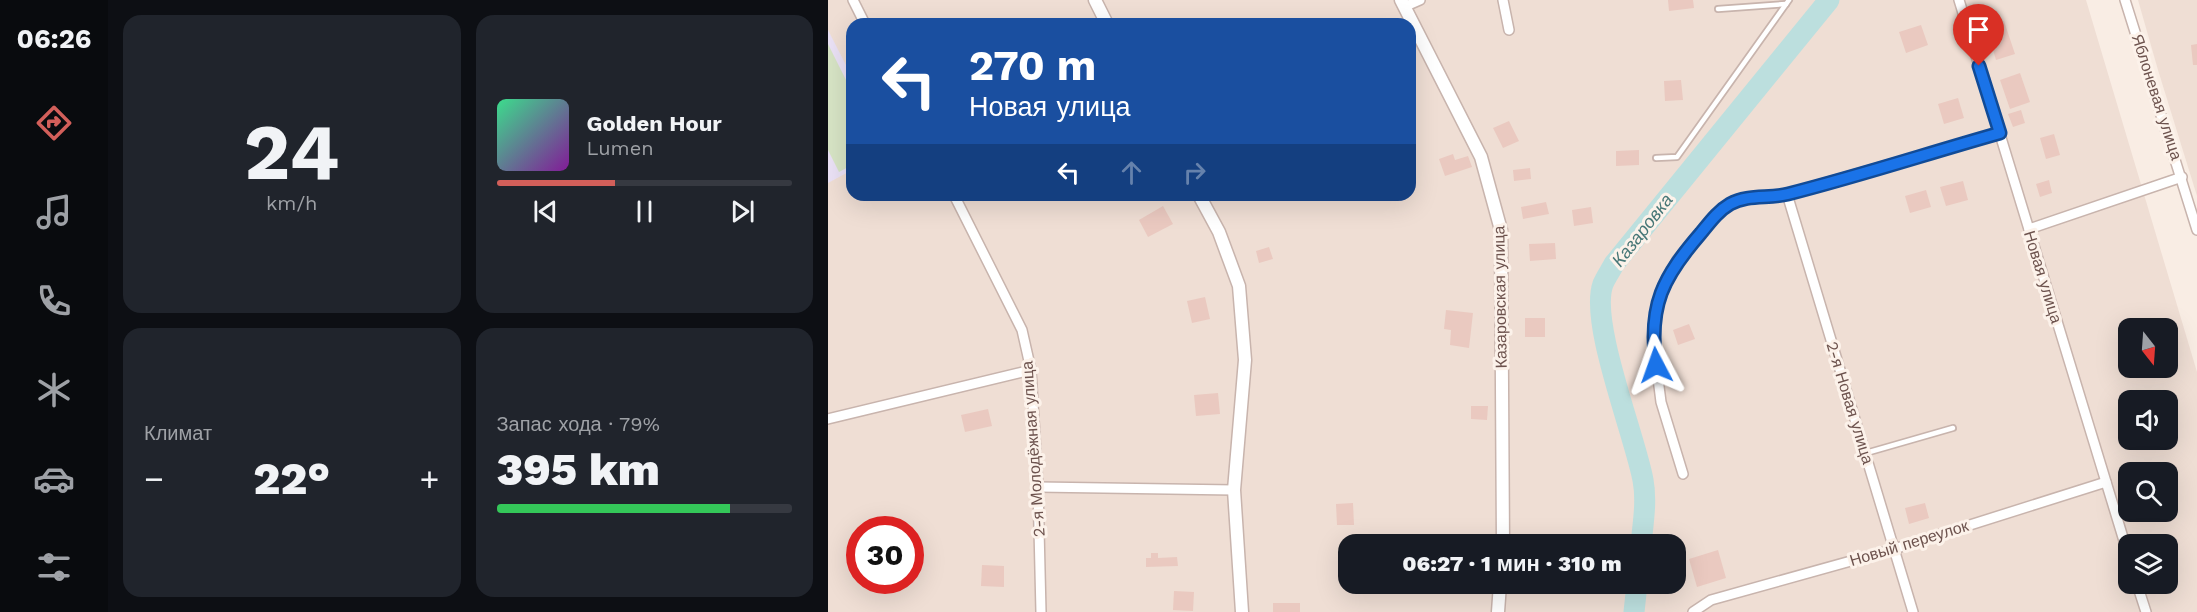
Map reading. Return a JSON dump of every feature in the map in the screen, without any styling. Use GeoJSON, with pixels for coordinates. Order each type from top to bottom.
{"type":"FeatureCollection","features":[{"type":"Feature","properties":{"kind":"street"},"geometry":{"type":"LineString","coordinates":[[853,0],[863,18]]}},
{"type":"Feature","properties":{"kind":"street"},"geometry":{"type":"LineString","coordinates":[[1095,0],[1104,18]]}},
{"type":"Feature","properties":{"kind":"street"},"geometry":{"type":"LineString","coordinates":[[1403,4],[1419,0]]}},
{"type":"Feature","properties":{"kind":"street"},"geometry":{"type":"LineString","coordinates":[[1503,0],[1509,30]]}},
{"type":"Feature","properties":{"kind":"street","name":"Новая улица"},"geometry":{"type":"LineString","coordinates":[[1959,0],[2122,534]]}},
{"type":"Feature","properties":{"kind":"street","name":"Яблоневая улица"},"geometry":{"type":"LineString","coordinates":[[2125,0],[2197,230]]}},
{"type":"Feature","properties":{"kind":"street","name":"Казаровская улица"},"geometry":{"type":"LineString","coordinates":[[1403,4],[1410,18]]}},
{"type":"Feature","properties":{"kind":"street","name":"Казаровская улица"},"geometry":{"type":"LineString","coordinates":[[1416,30],[1481,157],[1501,230],[1503,534]]}},
{"type":"Feature","properties":{"kind":"street"},"geometry":{"type":"LineString","coordinates":[[1683,474],[1661,402],[1654,347],[1658,302],[1677,260],[1720,211],[1741,199],[1787,194],[2000,133]]}},
{"type":"Feature","properties":{"kind":"street"},"geometry":{"type":"LineString","coordinates":[[2029,229],[2182,177]]}},
{"type":"Feature","properties":{"kind":"street","name":"2-я Новая улица"},"geometry":{"type":"LineString","coordinates":[[1787,194],[1913,612]]}},
{"type":"Feature","properties":{"kind":"street","name":"2-я Молодёжная улица"},"geometry":{"type":"LineString","coordinates":[[957,201],[1022,330],[1031,370],[1038,487],[1041,612]]}},
{"type":"Feature","properties":{"kind":"street"},"geometry":{"type":"LineString","coordinates":[[1202,201],[1219,232],[1239,286],[1245,360],[1234,490],[1242,612]]}},
{"type":"Feature","properties":{"kind":"street"},"geometry":{"type":"LineString","coordinates":[[828,419],[1031,370]]}},
{"type":"Feature","properties":{"kind":"street","name":"Новый переулок"},"geometry":{"type":"LineString","coordinates":[[1693,612],[1711,600],[1894,549],[2106,483]]}},
{"type":"Feature","properties":{"kind":"street"},"geometry":{"type":"LineString","coordinates":[[1038,487],[1234,490]]}},
{"type":"Feature","properties":{"kind":"street"},"geometry":{"type":"LineString","coordinates":[[1498,612],[1499,594]]}},
{"type":"Feature","properties":{"kind":"street"},"geometry":{"type":"LineString","coordinates":[[2141,594],[2146,612]]}},
{"type":"Feature","properties":{"kind":"lane"},"geometry":{"type":"LineString","coordinates":[[1718,9],[1787,2]]}},
{"type":"Feature","properties":{"kind":"lane"},"geometry":{"type":"LineString","coordinates":[[1656,158],[1677,157],[1787,2]]}},
{"type":"Feature","properties":{"kind":"lane"},"geometry":{"type":"LineString","coordinates":[[1865,453],[1953,428]]}},
{"type":"Feature","properties":{"kind":"shaded area"},"geometry":{"type":"Polygon","coordinates":[[[828,0],[2086,0],[2197,372],[2197,612],[828,612],[828,0]]]}},
{"type":"Feature","properties":{"kind":"shaded area"},"geometry":{"type":"Polygon","coordinates":[[[2138,0],[2197,0],[2197,196],[2158,70],[2138,0]]]}},
{"type":"Feature","properties":{"kind":"shaded area"},"geometry":{"type":"Polygon","coordinates":[[[828,30],[846,65],[846,173],[828,183],[828,30]]]}},
{"type":"Feature","properties":{"kind":"green space"},"geometry":{"type":"Polygon","coordinates":[[[828,44],[846,80],[846,168],[839,172],[828,150],[828,44]]]}},
{"type":"Feature","properties":{"kind":"building"},"geometry":{"type":"Polygon","coordinates":[[[1668,0],[1693,0],[1694,8],[1669,11],[1668,0]]]}},
{"type":"Feature","properties":{"kind":"building"},"geometry":{"type":"Polygon","coordinates":[[[2004,21],[2015,54],[1996,60],[1986,26],[2004,21]]]}},
{"type":"Feature","properties":{"kind":"building"},"geometry":{"type":"Polygon","coordinates":[[[1921,25],[1928,45],[1906,53],[1899,32],[1921,25]]]}},
{"type":"Feature","properties":{"kind":"building"},"geometry":{"type":"Polygon","coordinates":[[[2197,44],[2197,65],[2193,65],[2191,45],[2197,44]]]}},
{"type":"Feature","properties":{"kind":"building"},"geometry":{"type":"Polygon","coordinates":[[[2020,73],[2030,102],[2010,109],[2000,80],[2020,73]]]}},
{"type":"Feature","properties":{"kind":"building"},"geometry":{"type":"Polygon","coordinates":[[[1681,80],[1683,100],[1665,101],[1664,81],[1681,80]]]}},
{"type":"Feature","properties":{"kind":"building"},"geometry":{"type":"Polygon","coordinates":[[[1958,98],[1964,118],[1944,124],[1938,104],[1958,98]]]}},
{"type":"Feature","properties":{"kind":"building"},"geometry":{"type":"Polygon","coordinates":[[[2021,110],[2025,123],[2013,127],[2008,114],[2021,110]]]}},
{"type":"Feature","properties":{"kind":"building"},"geometry":{"type":"Polygon","coordinates":[[[1509,121],[1519,141],[1503,148],[1493,128],[1509,121]]]}},
{"type":"Feature","properties":{"kind":"building"},"geometry":{"type":"Polygon","coordinates":[[[2054,134],[2060,155],[2046,159],[2040,138],[2054,134]]]}},
{"type":"Feature","properties":{"kind":"building"},"geometry":{"type":"Polygon","coordinates":[[[1639,150],[1639,165],[1616,166],[1616,151],[1639,150]]]}},
{"type":"Feature","properties":{"kind":"building"},"geometry":{"type":"Polygon","coordinates":[[[1453,154],[1455,160],[1468,156],[1472,167],[1445,176],[1439,159],[1453,154]]]}},
{"type":"Feature","properties":{"kind":"building"},"geometry":{"type":"Polygon","coordinates":[[[1530,168],[1531,179],[1514,181],[1513,170],[1530,168]]]}},
{"type":"Feature","properties":{"kind":"building"},"geometry":{"type":"Polygon","coordinates":[[[2049,180],[2052,193],[2040,197],[2036,184],[2049,180]]]}},
{"type":"Feature","properties":{"kind":"building"},"geometry":{"type":"Polygon","coordinates":[[[1963,181],[1968,200],[1946,206],[1940,187],[1963,181]]]}},
{"type":"Feature","properties":{"kind":"building"},"geometry":{"type":"Polygon","coordinates":[[[1926,190],[1931,207],[1910,213],[1905,196],[1926,190]]]}},
{"type":"Feature","properties":{"kind":"building"},"geometry":{"type":"Polygon","coordinates":[[[1546,202],[1549,214],[1523,219],[1521,207],[1546,202]]]}},
{"type":"Feature","properties":{"kind":"building"},"geometry":{"type":"Polygon","coordinates":[[[1163,206],[1173,224],[1148,237],[1139,220],[1163,206]]]}},
{"type":"Feature","properties":{"kind":"building"},"geometry":{"type":"Polygon","coordinates":[[[1591,207],[1593,223],[1574,226],[1572,210],[1591,207]]]}},
{"type":"Feature","properties":{"kind":"building"},"geometry":{"type":"Polygon","coordinates":[[[1555,243],[1556,259],[1530,261],[1529,244],[1555,243]]]}},
{"type":"Feature","properties":{"kind":"building"},"geometry":{"type":"Polygon","coordinates":[[[1269,247],[1273,259],[1259,263],[1256,251],[1269,247]]]}},
{"type":"Feature","properties":{"kind":"building"},"geometry":{"type":"Polygon","coordinates":[[[1205,297],[1210,319],[1192,323],[1187,301],[1205,297]]]}},
{"type":"Feature","properties":{"kind":"building"},"geometry":{"type":"Polygon","coordinates":[[[1446,310],[1473,313],[1469,348],[1450,345],[1451,330],[1444,329],[1446,310]]]}},
{"type":"Feature","properties":{"kind":"building"},"geometry":{"type":"Polygon","coordinates":[[[1525,318],[1545,318],[1545,337],[1525,337],[1525,318]]]}},
{"type":"Feature","properties":{"kind":"building"},"geometry":{"type":"Polygon","coordinates":[[[1689,324],[1695,339],[1678,345],[1673,330],[1689,324]]]}},
{"type":"Feature","properties":{"kind":"building"},"geometry":{"type":"Polygon","coordinates":[[[1218,393],[1220,414],[1196,416],[1194,395],[1218,393]]]}},
{"type":"Feature","properties":{"kind":"building"},"geometry":{"type":"Polygon","coordinates":[[[1471,406],[1488,406],[1487,420],[1471,419],[1471,406]]]}},
{"type":"Feature","properties":{"kind":"building"},"geometry":{"type":"Polygon","coordinates":[[[988,409],[992,426],[965,432],[961,415],[988,409]]]}},
{"type":"Feature","properties":{"kind":"building"},"geometry":{"type":"Polygon","coordinates":[[[1353,503],[1354,525],[1337,525],[1336,504],[1353,503]]]}},
{"type":"Feature","properties":{"kind":"building"},"geometry":{"type":"Polygon","coordinates":[[[1925,503],[1929,518],[1909,524],[1905,508],[1925,503]]]}},
{"type":"Feature","properties":{"kind":"building"},"geometry":{"type":"Polygon","coordinates":[[[1718,550],[1726,578],[1697,587],[1689,559],[1718,550]]]}},
{"type":"Feature","properties":{"kind":"building"},"geometry":{"type":"Polygon","coordinates":[[[1151,553],[1158,553],[1158,558],[1177,557],[1178,566],[1146,567],[1146,558],[1151,558],[1151,553]]]}},
{"type":"Feature","properties":{"kind":"building"},"geometry":{"type":"Polygon","coordinates":[[[982,565],[1004,566],[1004,587],[981,586],[982,565]]]}},
{"type":"Feature","properties":{"kind":"building"},"geometry":{"type":"Polygon","coordinates":[[[1174,591],[1194,592],[1193,611],[1173,610],[1174,591]]]}},
{"type":"Feature","properties":{"kind":"building"},"geometry":{"type":"Polygon","coordinates":[[[1273,603],[1300,603],[1300,612],[1273,612],[1273,603]]]}},
{"type":"Feature","properties":{"kind":"waterway","name":"Казаровка"},"geometry":{"type":"LineString","coordinates":[[1642,534],[1645,504],[1643,480],[1607,351],[1600,302],[1603,284],[1614,264],[1829,0]]}},
{"type":"Feature","properties":{"kind":"waterway","name":"Казаровка"},"geometry":{"type":"LineString","coordinates":[[1634,612],[1636,594]]}},
{"type":"Feature","properties":{"kind":"route"},"geometry":{"type":"LineString","coordinates":[[1656,365],[1654,324],[1658,302],[1665,283],[1677,260],[1720,211],[1741,199],[1787,194],[2000,133],[1979,66]]}}]}
